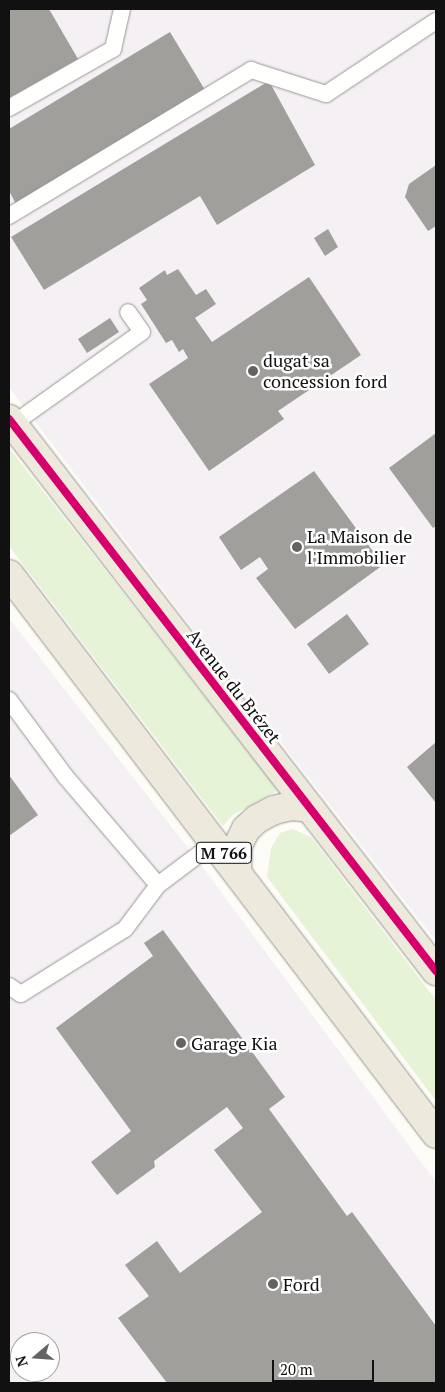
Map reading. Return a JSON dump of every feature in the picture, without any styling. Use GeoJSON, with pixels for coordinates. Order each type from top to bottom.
{"type":"FeatureCollection","features":[{"type":"Feature","properties":{"kind":"main road","name":"Avenue du Brézet"},"geometry":{"type":"LineString","coordinates":[[11,421],[436,971]]}},
{"type":"Feature","properties":{"kind":"main road","name":"M 766"},"geometry":{"type":"LineString","coordinates":[[9,574],[436,1134]]}},
{"type":"Feature","properties":{"kind":"main road"},"geometry":{"type":"LineString","coordinates":[[236,871],[238,845],[246,829],[251,824],[274,810],[292,806],[310,808]]}},
{"type":"Feature","properties":{"kind":"lane"},"geometry":{"type":"LineString","coordinates":[[9,108],[113,49],[122,9]]}},
{"type":"Feature","properties":{"kind":"lane"},"geometry":{"type":"LineString","coordinates":[[9,216],[250,70],[326,94],[436,21]]}},
{"type":"Feature","properties":{"kind":"lane"},"geometry":{"type":"LineString","coordinates":[[11,421],[142,332],[128,312]]}},
{"type":"Feature","properties":{"kind":"lane"},"geometry":{"type":"LineString","coordinates":[[9,700],[65,776],[158,885]]}},
{"type":"Feature","properties":{"kind":"lane"},"geometry":{"type":"LineString","coordinates":[[9,986],[21,994],[126,929],[158,885],[215,842]]}},
{"type":"Feature","properties":{"kind":"shaded area"},"geometry":{"type":"Polygon","coordinates":[[[9,9],[436,9],[436,941],[186,620],[9,387],[9,9]]]}},
{"type":"Feature","properties":{"kind":"shaded area"},"geometry":{"type":"Polygon","coordinates":[[[9,618],[195,857],[436,1182],[436,1383],[9,1383],[9,618]]]}},
{"type":"Feature","properties":{"kind":"green space"},"geometry":{"type":"Polygon","coordinates":[[[9,448],[278,790],[233,815],[223,826],[9,546],[9,448]]]}},
{"type":"Feature","properties":{"kind":"green space"},"geometry":{"type":"Polygon","coordinates":[[[292,829],[311,837],[436,1000],[436,1101],[267,877],[271,848],[280,833],[292,829]]]}},
{"type":"Feature","properties":{"kind":"building"},"geometry":{"type":"Polygon","coordinates":[[[9,9],[49,9],[78,59],[9,98],[9,9]]]}},
{"type":"Feature","properties":{"kind":"building"},"geometry":{"type":"Polygon","coordinates":[[[170,32],[205,90],[16,204],[9,191],[9,129],[170,32]]]}},
{"type":"Feature","properties":{"kind":"building"},"geometry":{"type":"Polygon","coordinates":[[[269,81],[315,165],[217,225],[200,196],[44,290],[11,237],[269,81]]]}},
{"type":"Feature","properties":{"kind":"building"},"geometry":{"type":"Polygon","coordinates":[[[436,165],[436,226],[428,231],[405,197],[409,184],[436,165]]]}},
{"type":"Feature","properties":{"kind":"building"},"geometry":{"type":"Polygon","coordinates":[[[328,229],[338,247],[325,256],[314,238],[328,229]]]}},
{"type":"Feature","properties":{"kind":"building","name":"dugat sa concession ford"},"geometry":{"type":"Polygon","coordinates":[[[178,269],[196,295],[206,289],[216,304],[195,318],[212,342],[309,277],[361,355],[278,411],[284,419],[209,471],[149,384],[188,358],[183,349],[179,352],[172,340],[166,343],[141,304],[147,300],[139,288],[165,270],[167,275],[178,269]]]}},
{"type":"Feature","properties":{"kind":"building"},"geometry":{"type":"Polygon","coordinates":[[[110,318],[119,332],[87,353],[78,339],[110,318]]]}},
{"type":"Feature","properties":{"kind":"building"},"geometry":{"type":"Polygon","coordinates":[[[436,433],[436,526],[433,528],[389,468],[436,433]]]}},
{"type":"Feature","properties":{"kind":"building","name":"La Maison de l'Immobilier"},"geometry":{"type":"Polygon","coordinates":[[[314,471],[383,565],[295,629],[256,578],[268,569],[260,557],[241,570],[219,537],[314,471]]]}},
{"type":"Feature","properties":{"kind":"building"},"geometry":{"type":"Polygon","coordinates":[[[347,614],[369,644],[329,674],[307,644],[347,614]]]}},
{"type":"Feature","properties":{"kind":"building"},"geometry":{"type":"Polygon","coordinates":[[[436,742],[436,803],[407,767],[436,742]]]}},
{"type":"Feature","properties":{"kind":"building"},"geometry":{"type":"Polygon","coordinates":[[[9,775],[38,815],[9,836],[9,775]]]}},
{"type":"Feature","properties":{"kind":"building"},"geometry":{"type":"Polygon","coordinates":[[[163,930],[285,1097],[269,1109],[347,1216],[352,1212],[436,1326],[436,1383],[167,1383],[118,1318],[149,1296],[125,1265],[157,1241],[180,1273],[262,1212],[214,1150],[243,1128],[227,1107],[154,1161],[155,1167],[117,1195],[91,1162],[131,1131],[56,1028],[153,956],[144,943],[163,930]]]}},
{"type":"Feature","properties":{"kind":"cycle path"},"geometry":{"type":"LineString","coordinates":[[9,419],[436,971]]}},
{"type":"Feature","properties":{"kind":"place","name":"dugat sa concession ford"},"geometry":{"type":"Point","coordinates":[253,371]}},
{"type":"Feature","properties":{"kind":"place","name":"La Maison de l'Immobilier"},"geometry":{"type":"Point","coordinates":[297,547]}},
{"type":"Feature","properties":{"kind":"place","name":"Garage Kia"},"geometry":{"type":"Point","coordinates":[181,1043]}},
{"type":"Feature","properties":{"kind":"place","name":"Ford"},"geometry":{"type":"Point","coordinates":[273,1284]}}]}
